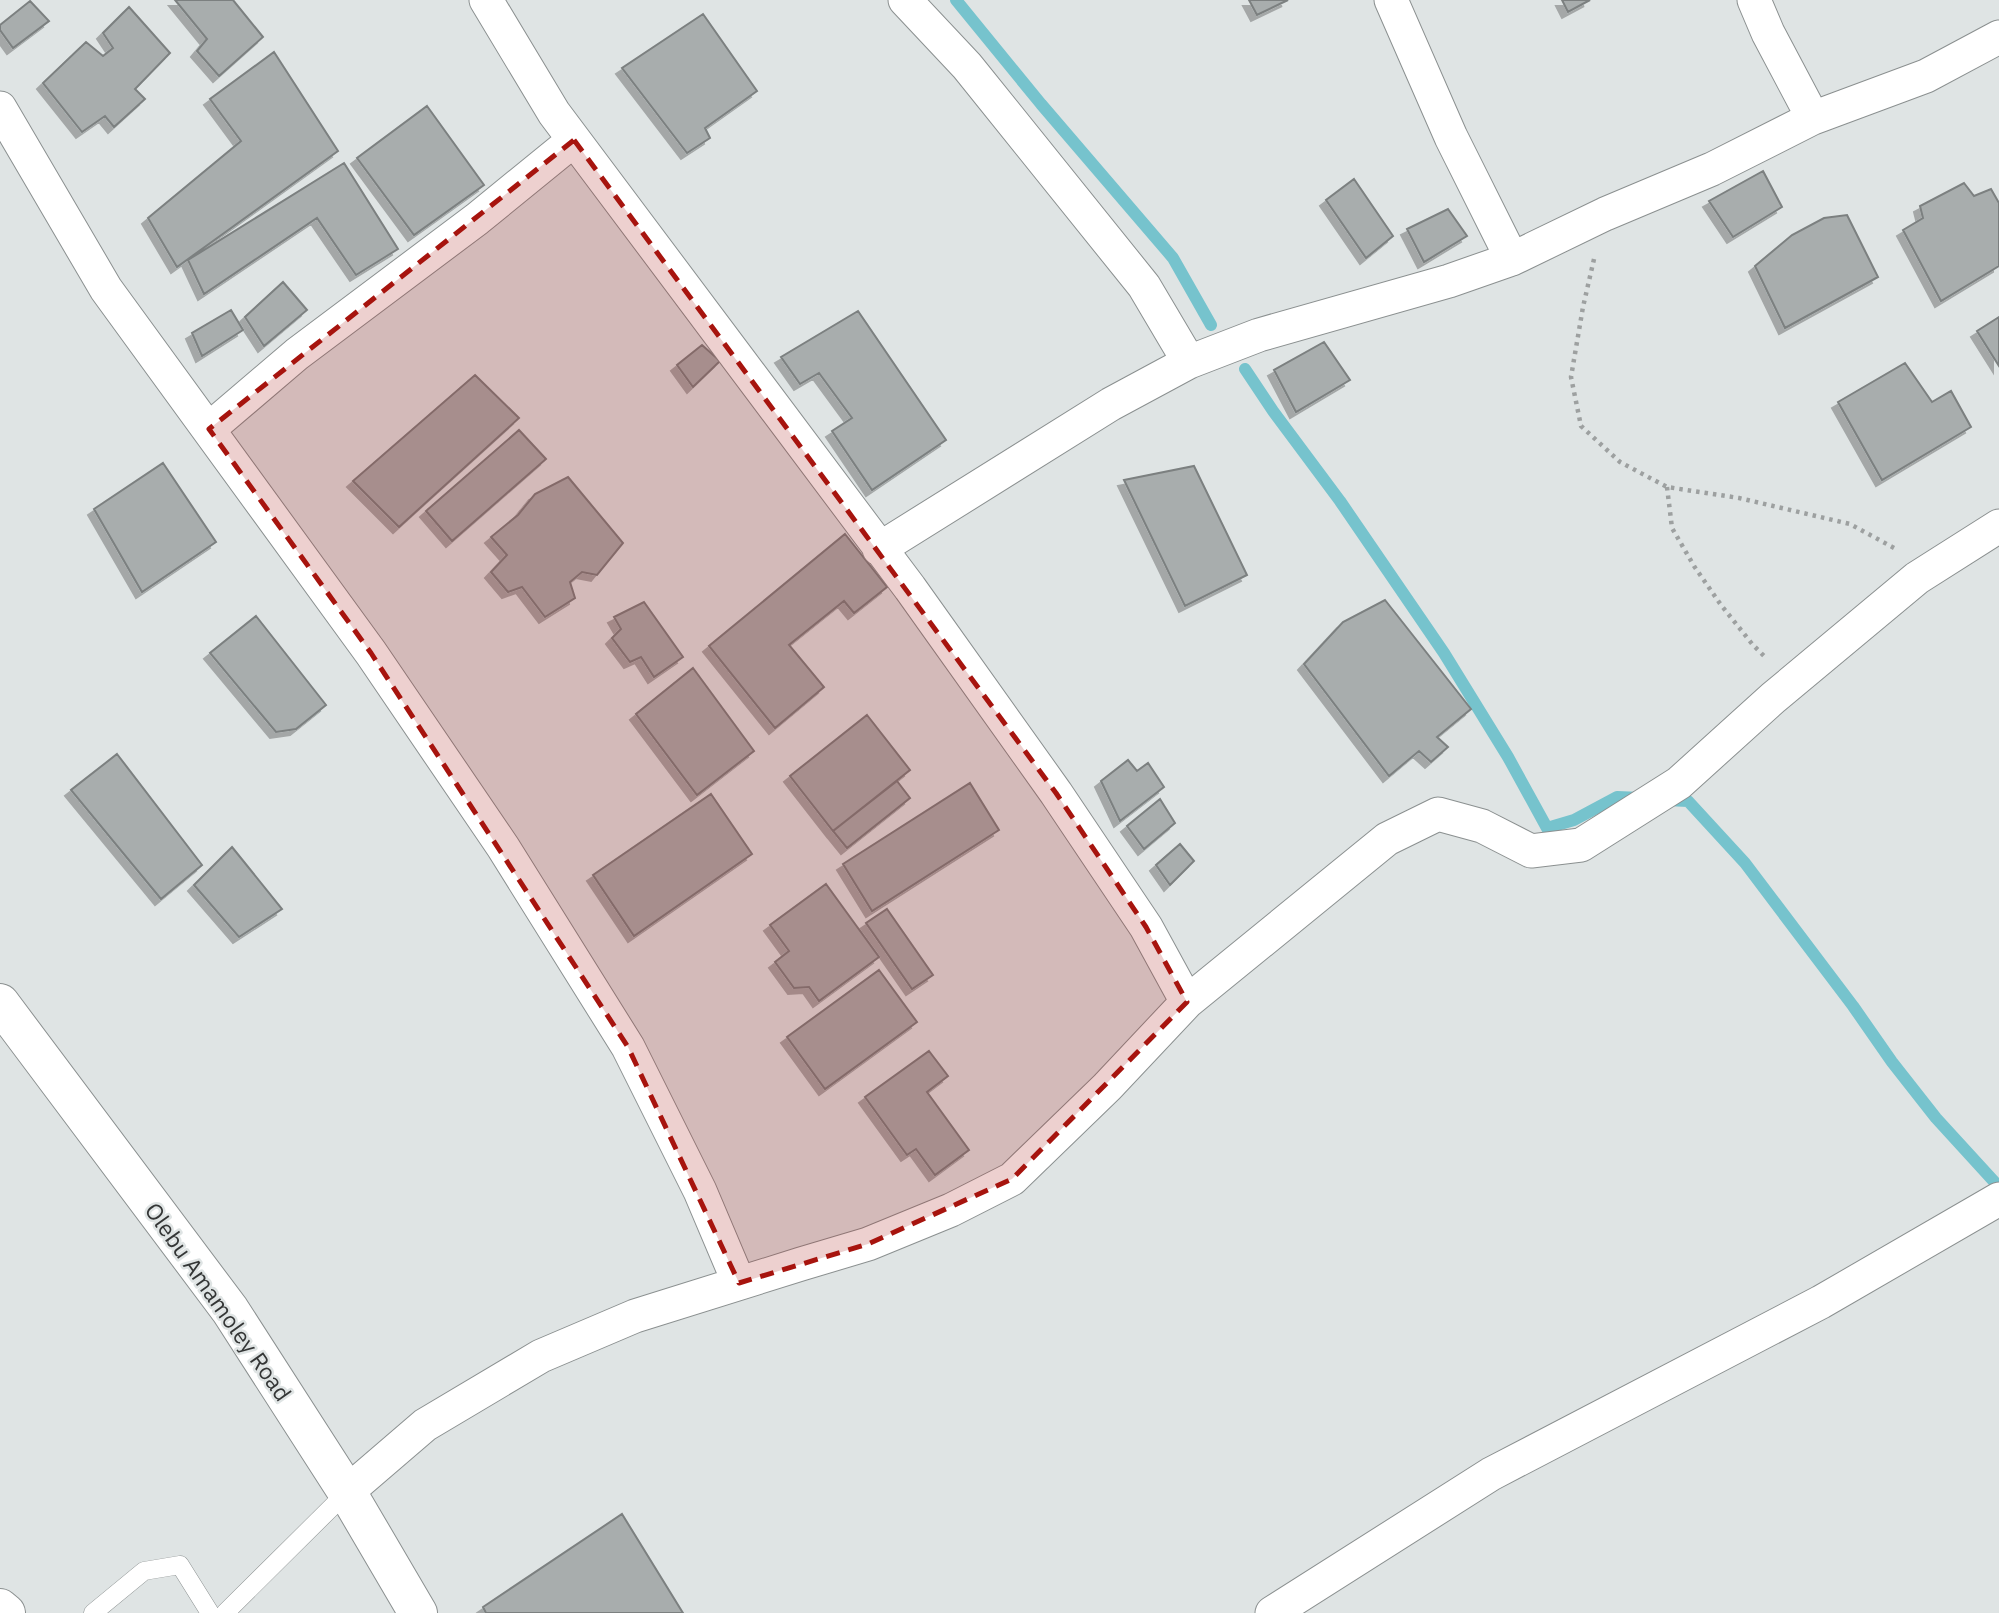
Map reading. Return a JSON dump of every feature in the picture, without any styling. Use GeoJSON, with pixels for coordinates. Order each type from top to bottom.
{"type":"FeatureCollection","features":[{"type":"Feature","properties":{"kind":"street"},"geometry":{"type":"LineString","coordinates":[[486,0],[554,113],[925,610],[1098,854],[1146,927],[1187,1002]]}},
{"type":"Feature","properties":{"kind":"street"},"geometry":{"type":"LineString","coordinates":[[905,0],[967,66],[1144,286],[1189,362]]}},
{"type":"Feature","properties":{"kind":"street"},"geometry":{"type":"LineString","coordinates":[[1391,0],[1451,137],[1512,259]]}},
{"type":"Feature","properties":{"kind":"street"},"geometry":{"type":"LineString","coordinates":[[1754,0],[1812,118]]}},
{"type":"Feature","properties":{"kind":"street"},"geometry":{"type":"LineString","coordinates":[[879,549],[1111,404],[1189,362],[1259,335],[1449,281],[1512,259],[1605,214],[1712,169],[1812,118],[1926,76],[1999,37]]}},
{"type":"Feature","properties":{"kind":"street"},"geometry":{"type":"LineString","coordinates":[[0,108],[106,289],[387,676],[503,847],[628,1047],[700,1191],[738,1283]]}},
{"type":"Feature","properties":{"kind":"street"},"geometry":{"type":"LineString","coordinates":[[209,429],[297,354],[477,219],[574,140]]}},
{"type":"Feature","properties":{"kind":"street"},"geometry":{"type":"LineString","coordinates":[[347,1492],[425,1425],[541,1356],[635,1316],[868,1244],[951,1210],[1012,1179],[1098,1096],[1187,1002],[1387,839],[1437,814],[1482,826],[1531,850],[1581,845],[1679,783],[1773,698],[1917,578],[1999,526]]}},
{"type":"Feature","properties":{"kind":"street","name":"Olebu Amamoley Road"},"geometry":{"type":"LineString","coordinates":[[0,1003],[230,1310],[347,1492],[418,1613]]}},
{"type":"Feature","properties":{"kind":"street"},"geometry":{"type":"LineString","coordinates":[[1272,1613],[1491,1474],[1821,1302],[1991,1203]]}},
{"type":"Feature","properties":{"kind":"street"},"geometry":{"type":"LineString","coordinates":[[0,1608],[6,1613]]}},
{"type":"Feature","properties":{"kind":"lane"},"geometry":{"type":"LineString","coordinates":[[225,1613],[347,1492]]}},
{"type":"Feature","properties":{"kind":"lane"},"geometry":{"type":"LineString","coordinates":[[93,1613],[144,1571],[180,1565],[210,1613]]}},
{"type":"Feature","properties":{"kind":"path"},"geometry":{"type":"LineString","coordinates":[[1605,214],[1583,307],[1571,377],[1581,426],[1620,462],[1667,487],[1739,498],[1850,524],[1931,569]]}},
{"type":"Feature","properties":{"kind":"path"},"geometry":{"type":"LineString","coordinates":[[1667,487],[1672,528],[1694,566],[1753,645],[1791,683]]}},
{"type":"Feature","properties":{"kind":"highlighted area"},"geometry":{"type":"Polygon","coordinates":[[[574,140],[1056,793],[1146,927],[1187,1002],[1012,1179],[868,1244],[739,1283],[628,1047],[371,653],[209,429],[574,140]]]}},
{"type":"Feature","properties":{"kind":"building"},"geometry":{"type":"Polygon","coordinates":[[[175,0],[233,0],[263,37],[219,76],[197,51],[207,39],[175,0]]]}},
{"type":"Feature","properties":{"kind":"building"},"geometry":{"type":"Polygon","coordinates":[[[1249,0],[1288,0],[1257,15],[1249,0]]]}},
{"type":"Feature","properties":{"kind":"building"},"geometry":{"type":"Polygon","coordinates":[[[1562,0],[1590,0],[1568,12],[1562,0]]]}},
{"type":"Feature","properties":{"kind":"building"},"geometry":{"type":"Polygon","coordinates":[[[30,1],[49,21],[13,48],[0,30],[0,25],[30,1]]]}},
{"type":"Feature","properties":{"kind":"building"},"geometry":{"type":"Polygon","coordinates":[[[129,7],[170,53],[135,89],[145,99],[114,127],[105,116],[82,132],[43,83],[86,42],[103,56],[113,48],[103,33],[129,7]]]}},
{"type":"Feature","properties":{"kind":"building"},"geometry":{"type":"Polygon","coordinates":[[[703,14],[757,91],[705,128],[710,138],[687,153],[622,68],[703,14]]]}},
{"type":"Feature","properties":{"kind":"building"},"geometry":{"type":"Polygon","coordinates":[[[274,52],[338,151],[177,267],[148,218],[241,141],[210,99],[274,52]]]}},
{"type":"Feature","properties":{"kind":"building"},"geometry":{"type":"Polygon","coordinates":[[[427,106],[484,185],[414,235],[357,158],[427,106]]]}},
{"type":"Feature","properties":{"kind":"building"},"geometry":{"type":"Polygon","coordinates":[[[344,163],[398,249],[356,275],[317,218],[204,294],[188,260],[344,163]]]}},
{"type":"Feature","properties":{"kind":"building"},"geometry":{"type":"Polygon","coordinates":[[[1763,171],[1782,207],[1733,237],[1709,201],[1763,171]]]}},
{"type":"Feature","properties":{"kind":"building"},"geometry":{"type":"Polygon","coordinates":[[[1354,179],[1393,236],[1366,258],[1326,200],[1354,179]]]}},
{"type":"Feature","properties":{"kind":"building"},"geometry":{"type":"Polygon","coordinates":[[[1964,183],[1974,196],[1991,189],[1999,203],[1999,266],[1941,301],[1903,230],[1923,218],[1920,206],[1964,183]]]}},
{"type":"Feature","properties":{"kind":"building"},"geometry":{"type":"Polygon","coordinates":[[[1448,209],[1467,236],[1424,262],[1407,229],[1448,209]]]}},
{"type":"Feature","properties":{"kind":"building"},"geometry":{"type":"Polygon","coordinates":[[[1847,215],[1878,277],[1785,328],[1755,266],[1792,235],[1824,218],[1847,215]]]}},
{"type":"Feature","properties":{"kind":"building"},"geometry":{"type":"Polygon","coordinates":[[[283,282],[307,310],[264,346],[245,317],[283,282]]]}},
{"type":"Feature","properties":{"kind":"building"},"geometry":{"type":"Polygon","coordinates":[[[231,310],[243,330],[202,356],[192,333],[231,310]]]}},
{"type":"Feature","properties":{"kind":"building"},"geometry":{"type":"Polygon","coordinates":[[[858,311],[946,440],[872,490],[832,431],[852,418],[819,373],[800,384],[781,357],[858,311]]]}},
{"type":"Feature","properties":{"kind":"building"},"geometry":{"type":"Polygon","coordinates":[[[1999,317],[1999,366],[1977,331],[1999,317]]]}},
{"type":"Feature","properties":{"kind":"building"},"geometry":{"type":"Polygon","coordinates":[[[1324,342],[1350,380],[1296,412],[1274,370],[1324,342]]]}},
{"type":"Feature","properties":{"kind":"building"},"geometry":{"type":"Polygon","coordinates":[[[702,345],[720,361],[693,387],[677,365],[702,345]]]}},
{"type":"Feature","properties":{"kind":"building"},"geometry":{"type":"Polygon","coordinates":[[[1905,363],[1932,402],[1951,391],[1971,427],[1882,480],[1838,402],[1905,363]]]}},
{"type":"Feature","properties":{"kind":"building"},"geometry":{"type":"Polygon","coordinates":[[[475,375],[519,418],[399,527],[353,481],[475,375]]]}},
{"type":"Feature","properties":{"kind":"building"},"geometry":{"type":"Polygon","coordinates":[[[519,430],[546,459],[452,541],[426,511],[519,430]]]}},
{"type":"Feature","properties":{"kind":"building"},"geometry":{"type":"Polygon","coordinates":[[[163,463],[216,542],[142,592],[94,509],[163,463]]]}},
{"type":"Feature","properties":{"kind":"building"},"geometry":{"type":"Polygon","coordinates":[[[1194,466],[1247,575],[1185,606],[1124,480],[1194,466]]]}},
{"type":"Feature","properties":{"kind":"building"},"geometry":{"type":"Polygon","coordinates":[[[568,477],[623,543],[597,575],[582,572],[570,582],[575,598],[545,617],[522,587],[508,592],[491,572],[507,555],[491,537],[518,515],[535,494],[568,477]]]}},
{"type":"Feature","properties":{"kind":"building"},"geometry":{"type":"Polygon","coordinates":[[[845,534],[887,587],[854,613],[844,601],[789,645],[824,687],[775,728],[709,646],[845,534]]]}},
{"type":"Feature","properties":{"kind":"building"},"geometry":{"type":"Polygon","coordinates":[[[1385,600],[1471,709],[1437,737],[1448,747],[1431,762],[1419,751],[1389,776],[1304,664],[1343,622],[1385,600]]]}},
{"type":"Feature","properties":{"kind":"building"},"geometry":{"type":"Polygon","coordinates":[[[644,602],[683,657],[654,677],[641,657],[630,662],[612,638],[621,629],[614,617],[644,602]]]}},
{"type":"Feature","properties":{"kind":"building"},"geometry":{"type":"Polygon","coordinates":[[[256,616],[326,705],[296,729],[276,732],[210,653],[256,616]]]}},
{"type":"Feature","properties":{"kind":"building"},"geometry":{"type":"Polygon","coordinates":[[[693,668],[754,751],[697,795],[636,714],[693,668]]]}},
{"type":"Feature","properties":{"kind":"building"},"geometry":{"type":"Polygon","coordinates":[[[867,715],[910,770],[833,831],[790,776],[867,715]]]}},
{"type":"Feature","properties":{"kind":"building"},"geometry":{"type":"Polygon","coordinates":[[[117,754],[202,865],[161,899],[71,790],[117,754]]]}},
{"type":"Feature","properties":{"kind":"building"},"geometry":{"type":"Polygon","coordinates":[[[1128,760],[1137,771],[1148,763],[1164,787],[1120,821],[1101,781],[1128,760]]]}},
{"type":"Feature","properties":{"kind":"building"},"geometry":{"type":"Polygon","coordinates":[[[897,781],[910,798],[847,848],[833,831],[897,781]]]}},
{"type":"Feature","properties":{"kind":"building"},"geometry":{"type":"Polygon","coordinates":[[[970,783],[999,830],[872,911],[843,864],[970,783]]]}},
{"type":"Feature","properties":{"kind":"building"},"geometry":{"type":"Polygon","coordinates":[[[711,794],[752,854],[634,936],[593,875],[711,794]]]}},
{"type":"Feature","properties":{"kind":"building"},"geometry":{"type":"Polygon","coordinates":[[[1160,799],[1175,823],[1144,849],[1127,826],[1160,799]]]}},
{"type":"Feature","properties":{"kind":"building"},"geometry":{"type":"Polygon","coordinates":[[[1180,844],[1194,861],[1170,885],[1156,865],[1180,844]]]}},
{"type":"Feature","properties":{"kind":"building"},"geometry":{"type":"Polygon","coordinates":[[[232,847],[282,909],[239,937],[194,885],[232,847]]]}},
{"type":"Feature","properties":{"kind":"building"},"geometry":{"type":"Polygon","coordinates":[[[826,884],[879,957],[819,1001],[809,987],[794,988],[775,962],[789,951],[770,925],[826,884]]]}},
{"type":"Feature","properties":{"kind":"building"},"geometry":{"type":"Polygon","coordinates":[[[887,909],[933,975],[912,989],[866,923],[887,909]]]}},
{"type":"Feature","properties":{"kind":"building"},"geometry":{"type":"Polygon","coordinates":[[[879,970],[917,1022],[825,1089],[787,1037],[879,970]]]}},
{"type":"Feature","properties":{"kind":"building"},"geometry":{"type":"Polygon","coordinates":[[[929,1051],[948,1076],[927,1092],[969,1150],[935,1175],[916,1149],[907,1155],[865,1097],[929,1051]]]}},
{"type":"Feature","properties":{"kind":"building"},"geometry":{"type":"Polygon","coordinates":[[[622,1514],[683,1613],[486,1613],[483,1607],[622,1514]]]}},
{"type":"Feature","properties":{"kind":"waterway"},"geometry":{"type":"LineString","coordinates":[[956,0],[1173,258],[1211,325]]}},
{"type":"Feature","properties":{"kind":"waterway"},"geometry":{"type":"LineString","coordinates":[[1245,369],[1444,653],[1508,757],[1547,828],[1574,820],[1617,797],[1641,798]]}},
{"type":"Feature","properties":{"kind":"waterway"},"geometry":{"type":"LineString","coordinates":[[1667,800],[1688,801],[1745,863],[1892,1062],[1936,1118],[1999,1187]]}}]}
